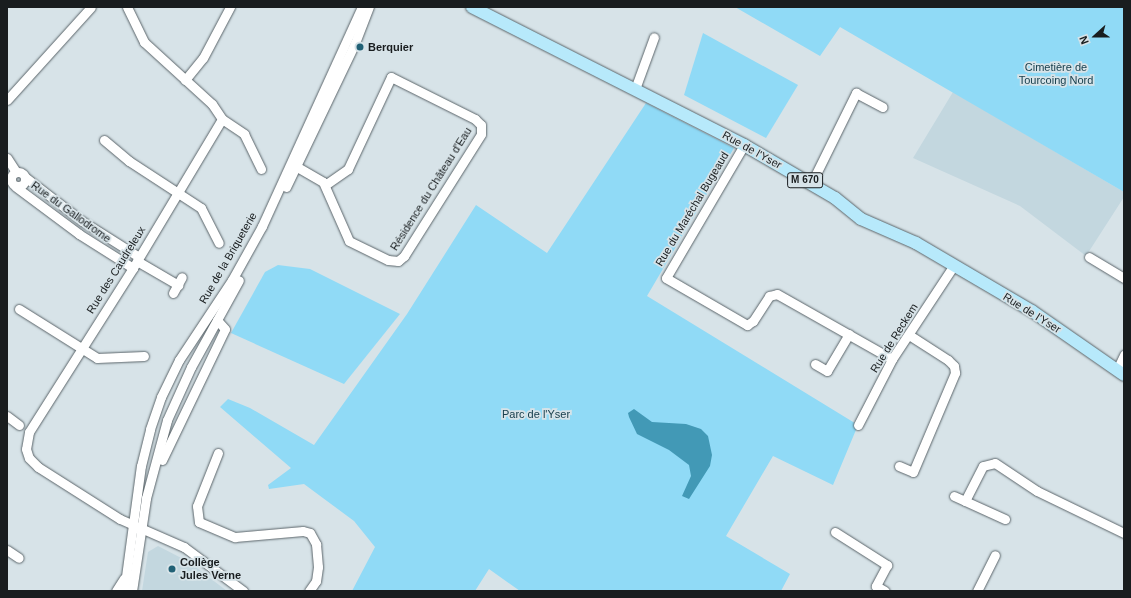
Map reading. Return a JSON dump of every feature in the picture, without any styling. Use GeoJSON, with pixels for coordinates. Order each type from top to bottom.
{"type":"FeatureCollection","features":[{"type":"Feature","properties":{"kind":"main road","name":"Rue de l'Yser"},"geometry":{"type":"LineString","coordinates":[[472,7],[744,145],[835,198],[861,219],[916,243],[1032,311],[1120,372]]}},
{"type":"Feature","properties":{"kind":"street"},"geometry":{"type":"LineString","coordinates":[[7,100],[91,7]]}},
{"type":"Feature","properties":{"kind":"street"},"geometry":{"type":"LineString","coordinates":[[127,7],[141,39],[212,104],[222,119],[244,134],[261,169]]}},
{"type":"Feature","properties":{"kind":"street"},"geometry":{"type":"LineString","coordinates":[[185,80],[203,58],[230,7]]}},
{"type":"Feature","properties":{"kind":"street","name":"Rue de la Briqueterie"},"geometry":{"type":"LineString","coordinates":[[136,526],[144,452],[155,412],[172,372],[223,294],[294,165],[362,7]]}},
{"type":"Feature","properties":{"kind":"street","name":"Rue de la Briqueterie"},"geometry":{"type":"LineString","coordinates":[[136,526],[167,420],[191,367],[217,320],[355,43],[369,7]]}},
{"type":"Feature","properties":{"kind":"street"},"geometry":{"type":"LineString","coordinates":[[634,88],[654,37]]}},
{"type":"Feature","properties":{"kind":"street","name":"Résidence du Château d'Eau"},"geometry":{"type":"LineString","coordinates":[[294,165],[318,177],[325,185],[349,241],[388,260],[398,261],[404,256],[481,134],[481,125],[475,119],[391,77],[348,169],[325,185]]}},
{"type":"Feature","properties":{"kind":"street"},"geometry":{"type":"LineString","coordinates":[[811,184],[856,93],[882,107]]}},
{"type":"Feature","properties":{"kind":"street","name":"Rue des Caudreleux"},"geometry":{"type":"LineString","coordinates":[[222,119],[136,262],[29,432],[27,453],[38,467],[136,526],[165,537],[195,554],[243,591]]}},
{"type":"Feature","properties":{"kind":"street"},"geometry":{"type":"LineString","coordinates":[[104,140],[129,161],[201,208],[219,243]]}},
{"type":"Feature","properties":{"kind":"street","name":"Rue du Maréchal Bugeaud"},"geometry":{"type":"LineString","coordinates":[[744,145],[666,278],[747,325],[753,321],[769,296],[775,294],[892,360]]}},
{"type":"Feature","properties":{"kind":"street"},"geometry":{"type":"LineString","coordinates":[[7,158],[15,175],[23,184],[16,186],[11,182],[15,175]]}},
{"type":"Feature","properties":{"kind":"street","name":"Rue du Gallodrome"},"geometry":{"type":"LineString","coordinates":[[15,175],[82,220],[136,262]]}},
{"type":"Feature","properties":{"kind":"street","name":"Rue du Gallodrome"},"geometry":{"type":"LineString","coordinates":[[16,186],[74,231],[136,262]]}},
{"type":"Feature","properties":{"kind":"street"},"geometry":{"type":"LineString","coordinates":[[1089,257],[1124,278]]}},
{"type":"Feature","properties":{"kind":"street"},"geometry":{"type":"LineString","coordinates":[[136,262],[178,285]]}},
{"type":"Feature","properties":{"kind":"street","name":"Rue de Reckem"},"geometry":{"type":"LineString","coordinates":[[858,425],[892,360],[954,266]]}},
{"type":"Feature","properties":{"kind":"street"},"geometry":{"type":"LineString","coordinates":[[202,326],[217,320],[216,313],[223,294]]}},
{"type":"Feature","properties":{"kind":"street"},"geometry":{"type":"LineString","coordinates":[[19,309],[81,349],[100,359],[130,355],[144,356]]}},
{"type":"Feature","properties":{"kind":"street","name":"Rue de la Briqueterie"},"geometry":{"type":"LineString","coordinates":[[162,460],[225,329],[217,320]]}},
{"type":"Feature","properties":{"kind":"street"},"geometry":{"type":"LineString","coordinates":[[815,364],[827,371],[848,334]]}},
{"type":"Feature","properties":{"kind":"street"},"geometry":{"type":"LineString","coordinates":[[899,466],[913,472],[955,373],[954,366],[948,360],[909,335]]}},
{"type":"Feature","properties":{"kind":"street"},"geometry":{"type":"LineString","coordinates":[[1120,372],[1124,356]]}},
{"type":"Feature","properties":{"kind":"street"},"geometry":{"type":"LineString","coordinates":[[7,416],[19,425]]}},
{"type":"Feature","properties":{"kind":"street"},"geometry":{"type":"LineString","coordinates":[[218,452],[197,506],[199,522],[231,537],[303,531],[310,533],[316,544],[318,567],[316,581],[309,591]]}},
{"type":"Feature","properties":{"kind":"street"},"geometry":{"type":"LineString","coordinates":[[965,501],[984,466],[995,463],[1037,491],[1124,533]]}},
{"type":"Feature","properties":{"kind":"street"},"geometry":{"type":"LineString","coordinates":[[954,496],[1005,519]]}},
{"type":"Feature","properties":{"kind":"street"},"geometry":{"type":"LineString","coordinates":[[124,591],[136,526]]}},
{"type":"Feature","properties":{"kind":"street"},"geometry":{"type":"LineString","coordinates":[[132,591],[136,526]]}},
{"type":"Feature","properties":{"kind":"street"},"geometry":{"type":"LineString","coordinates":[[836,532],[887,565],[875,589],[885,591]]}},
{"type":"Feature","properties":{"kind":"street"},"geometry":{"type":"LineString","coordinates":[[7,550],[19,558]]}},
{"type":"Feature","properties":{"kind":"street"},"geometry":{"type":"LineString","coordinates":[[977,591],[995,555]]}},
{"type":"Feature","properties":{"kind":"street"},"geometry":{"type":"LineString","coordinates":[[116,591],[126,576]]}},
{"type":"Feature","properties":{"kind":"shaded area"},"geometry":{"type":"Polygon","coordinates":[[[953,92],[1124,192],[1124,197],[1086,256],[1020,206],[913,158],[953,92]]]}},
{"type":"Feature","properties":{"kind":"shaded area"},"geometry":{"type":"Polygon","coordinates":[[[634,409],[652,422],[686,424],[701,429],[708,436],[712,455],[710,466],[689,499],[682,496],[691,476],[689,465],[669,450],[637,434],[628,413],[634,409]]]}},
{"type":"Feature","properties":{"kind":"shaded area","name":"Collège Jules Verne"},"geometry":{"type":"Polygon","coordinates":[[[158,546],[189,562],[227,591],[142,591],[148,552],[158,546]]]}},
{"type":"Feature","properties":{"kind":"green space","name":"Cimetière de Tourcoing Nord"},"geometry":{"type":"Polygon","coordinates":[[[735,7],[1124,7],[1124,192],[840,27],[820,56],[735,7]]]}},
{"type":"Feature","properties":{"kind":"green space"},"geometry":{"type":"Polygon","coordinates":[[[703,33],[798,85],[766,138],[684,95],[703,33]]]}},
{"type":"Feature","properties":{"kind":"green space","name":"Parc de l'Yser"},"geometry":{"type":"Polygon","coordinates":[[[646,103],[734,148],[647,296],[858,425],[833,485],[773,456],[726,536],[790,574],[781,591],[520,591],[489,569],[475,591],[352,591],[375,547],[354,521],[304,484],[269,489],[268,485],[291,468],[220,407],[228,399],[250,408],[314,445],[407,314],[476,205],[547,253],[646,103]]]}},
{"type":"Feature","properties":{"kind":"green space"},"geometry":{"type":"Polygon","coordinates":[[[278,265],[310,269],[400,314],[344,384],[231,333],[265,272],[278,265]]]}},
{"type":"Feature","properties":{"kind":"place","name":"Berquier"},"geometry":{"type":"Point","coordinates":[360,47]}},
{"type":"Feature","properties":{"kind":"place","name":"Collège Jules Verne"},"geometry":{"type":"Point","coordinates":[172,569]}}]}
